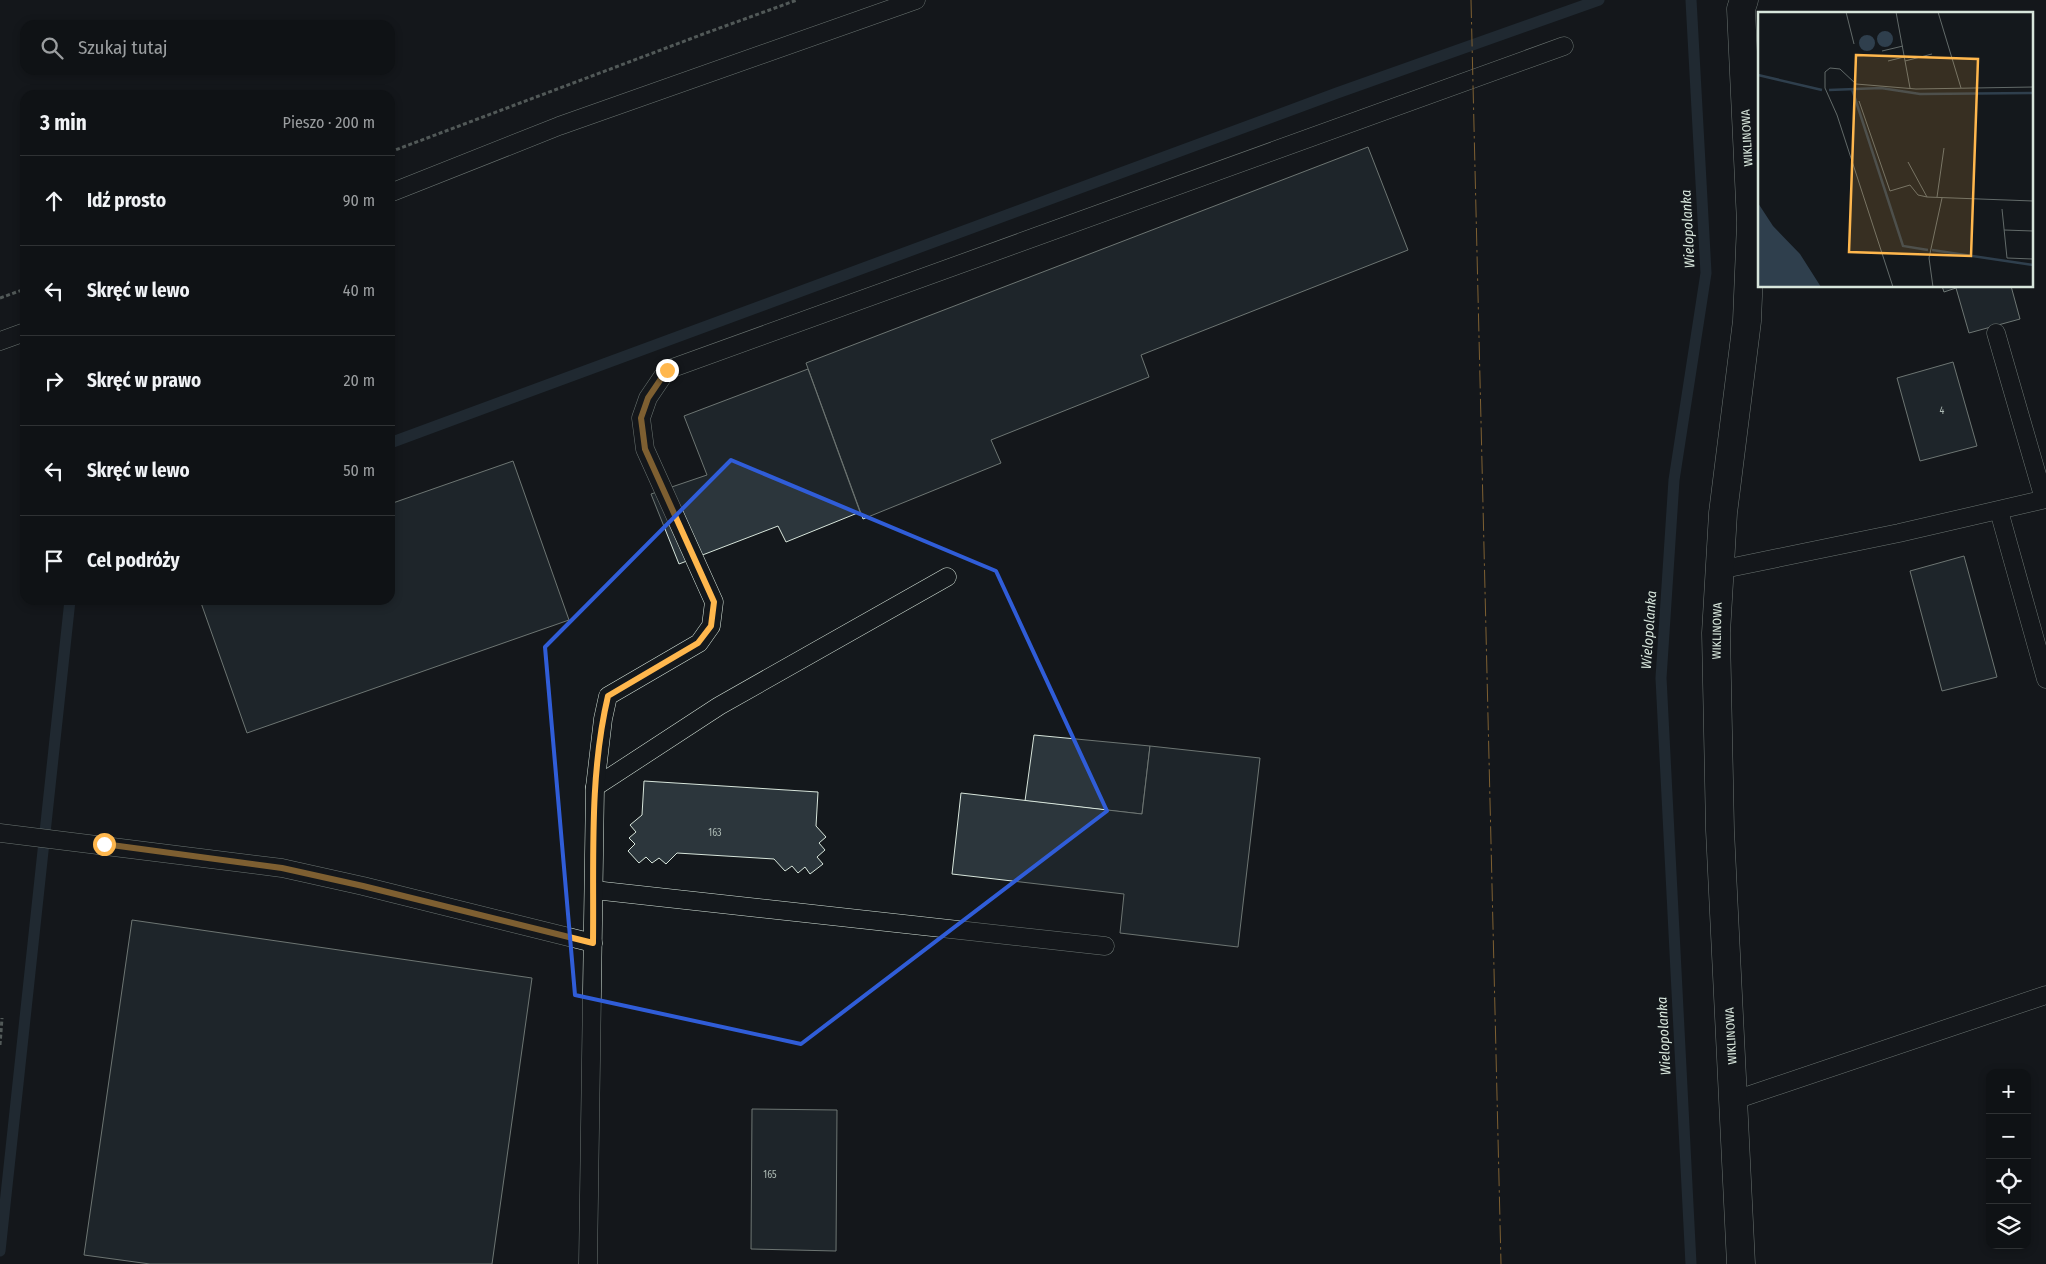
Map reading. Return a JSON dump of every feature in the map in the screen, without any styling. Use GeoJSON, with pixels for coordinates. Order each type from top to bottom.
{"type":"FeatureCollection","features":[{"type":"Feature","properties":{"kind":"street","name":"WIKLINOWA"},"geometry":{"type":"LineString","coordinates":[[1742,1264],[1720,830],[1716,632],[1723,513],[1747,321],[1751,223],[1740,8],[1744,0]]}},
{"type":"Feature","properties":{"kind":"lane"},"geometry":{"type":"LineString","coordinates":[[395,191],[559,126],[916,0]]}},
{"type":"Feature","properties":{"kind":"lane"},"geometry":{"type":"LineString","coordinates":[[588,1264],[596,787],[603,719],[608,696],[698,643],[711,626],[714,602],[645,449],[641,418],[648,398],[667,370],[1564,46]]}},
{"type":"Feature","properties":{"kind":"lane"},"geometry":{"type":"LineString","coordinates":[[0,341],[20,334]]}},
{"type":"Feature","properties":{"kind":"lane"},"geometry":{"type":"LineString","coordinates":[[1720,570],[1999,511],[2045,499],[1996,334]]}},
{"type":"Feature","properties":{"kind":"lane"},"geometry":{"type":"LineString","coordinates":[[1999,511],[2046,679]]}},
{"type":"Feature","properties":{"kind":"lane"},"geometry":{"type":"LineString","coordinates":[[596,787],[718,706],[947,577]]}},
{"type":"Feature","properties":{"kind":"lane"},"geometry":{"type":"LineString","coordinates":[[0,832],[282,868],[593,943]]}},
{"type":"Feature","properties":{"kind":"lane"},"geometry":{"type":"LineString","coordinates":[[594,890],[1105,946]]}},
{"type":"Feature","properties":{"kind":"lane"},"geometry":{"type":"LineString","coordinates":[[1735,1100],[2046,995]]}},
{"type":"Feature","properties":{"kind":"path"},"geometry":{"type":"LineString","coordinates":[[395,150],[797,0]]}},
{"type":"Feature","properties":{"kind":"path"},"geometry":{"type":"LineString","coordinates":[[0,298],[20,291]]}},
{"type":"Feature","properties":{"kind":"path"},"geometry":{"type":"LineString","coordinates":[[0,1045],[2,1018]]}},
{"type":"Feature","properties":{"kind":"highlighted area"},"geometry":{"type":"Polygon","coordinates":[[[731,460],[996,571],[1107,811],[801,1044],[575,995],[545,647],[731,460]]]}},
{"type":"Feature","properties":{"kind":"building"},"geometry":{"type":"Polygon","coordinates":[[[1368,147],[1408,250],[1141,355],[1149,377],[991,440],[1001,463],[863,519],[806,363],[1368,147]]]}},
{"type":"Feature","properties":{"kind":"building"},"geometry":{"type":"Polygon","coordinates":[[[1943,288],[1956,288],[1944,292],[1943,288]]]}},
{"type":"Feature","properties":{"kind":"building"},"geometry":{"type":"Polygon","coordinates":[[[1956,288],[2012,288],[2020,319],[1969,333],[1956,288]]]}},
{"type":"Feature","properties":{"kind":"building"},"geometry":{"type":"Polygon","coordinates":[[[1953,362],[1977,446],[1920,461],[1897,378],[1953,362]]]}},
{"type":"Feature","properties":{"kind":"building"},"geometry":{"type":"Polygon","coordinates":[[[808,369],[860,512],[786,542],[778,526],[679,564],[651,494],[707,475],[684,416],[808,369]]]}},
{"type":"Feature","properties":{"kind":"building"},"geometry":{"type":"Polygon","coordinates":[[[513,461],[569,620],[247,733],[202,605],[395,605],[395,502],[513,461]]]}},
{"type":"Feature","properties":{"kind":"building"},"geometry":{"type":"Polygon","coordinates":[[[1964,556],[1997,677],[1942,691],[1910,571],[1964,556]]]}},
{"type":"Feature","properties":{"kind":"building"},"geometry":{"type":"Polygon","coordinates":[[[1034,735],[1150,746],[1142,814],[1025,801],[1034,735]]]}},
{"type":"Feature","properties":{"kind":"building"},"geometry":{"type":"Polygon","coordinates":[[[1150,746],[1260,758],[1238,947],[1120,933],[1124,894],[952,874],[961,793],[1142,814],[1150,746]]]}},
{"type":"Feature","properties":{"kind":"building"},"geometry":{"type":"Polygon","coordinates":[[[644,781],[818,792],[816,826],[826,837],[819,843],[825,850],[817,857],[823,864],[810,874],[805,867],[798,873],[792,866],[785,871],[774,859],[677,853],[666,864],[659,858],[652,863],[646,857],[639,863],[628,851],[635,844],[629,838],[636,832],[630,825],[642,815],[644,781]]]}},
{"type":"Feature","properties":{"kind":"building"},"geometry":{"type":"Polygon","coordinates":[[[132,920],[532,978],[492,1264],[150,1264],[84,1255],[132,920]]]}},
{"type":"Feature","properties":{"kind":"building"},"geometry":{"type":"Polygon","coordinates":[[[752,1109],[837,1110],[836,1251],[751,1249],[752,1109]]]}},
{"type":"Feature","properties":{"kind":"waterway"},"geometry":{"type":"LineString","coordinates":[[395,441],[1337,93],[1599,0]]}},
{"type":"Feature","properties":{"kind":"waterway","name":"Wielopolanka"},"geometry":{"type":"LineString","coordinates":[[1691,0],[1706,273],[1674,480],[1661,678],[1691,1264]]}},
{"type":"Feature","properties":{"kind":"waterway"},"geometry":{"type":"LineString","coordinates":[[0,1251],[69,605]]}},
{"type":"Feature","properties":{"kind":"power"},"geometry":{"type":"LineString","coordinates":[[1471,0],[1501,1264]]}},
{"type":"Feature","properties":{"kind":"route"},"geometry":{"type":"LineString","coordinates":[[104,844],[282,868],[593,943],[596,787],[603,719],[608,696],[698,643],[711,626],[714,602],[645,449],[641,418],[648,398],[667,370]]}}]}
